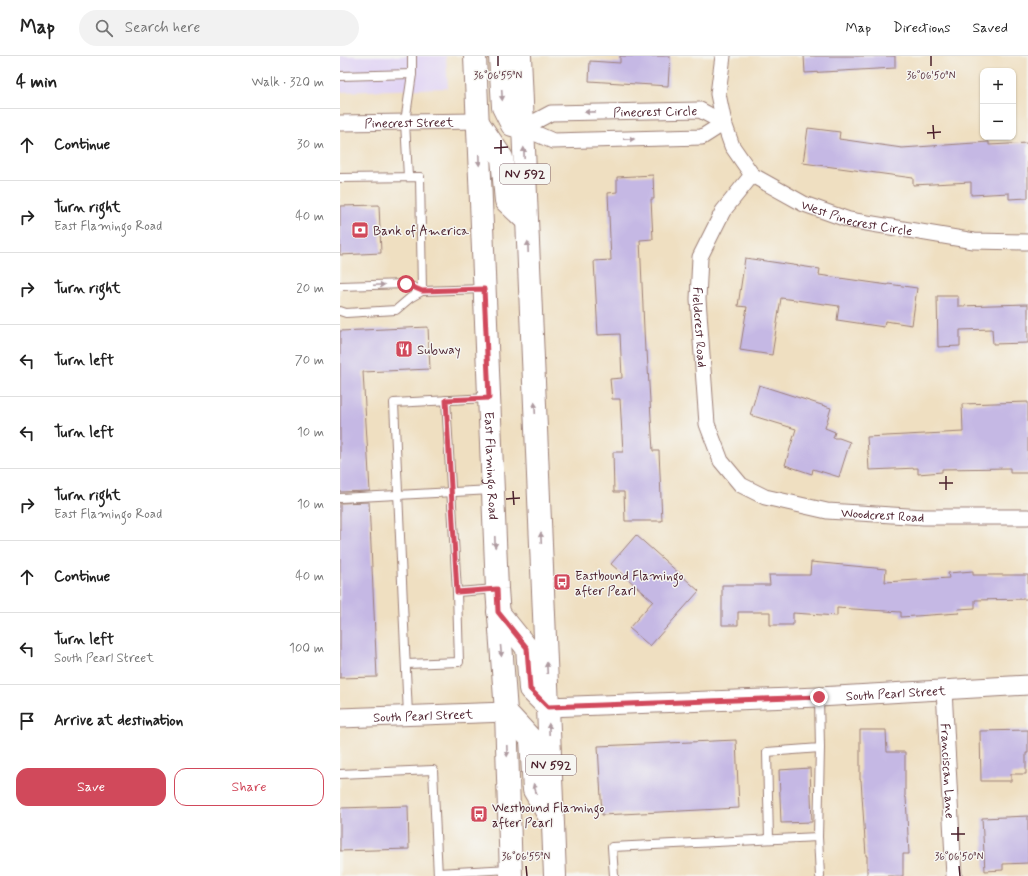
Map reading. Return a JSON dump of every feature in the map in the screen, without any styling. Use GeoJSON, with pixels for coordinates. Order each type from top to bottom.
{"type":"FeatureCollection","features":[{"type":"Feature","properties":{"kind":"main road","name":"East Flamingo Road"},"geometry":{"type":"LineString","coordinates":[[475,56],[498,612],[506,712],[511,873]]}},
{"type":"Feature","properties":{"kind":"main road"},"geometry":{"type":"LineString","coordinates":[[500,56],[503,108],[512,125],[523,128]]}},
{"type":"Feature","properties":{"kind":"main road","name":"NV 592"},"geometry":{"type":"LineString","coordinates":[[520,56],[555,876]]}},
{"type":"Feature","properties":{"kind":"main road"},"geometry":{"type":"LineString","coordinates":[[477,121],[502,158],[506,201],[526,220]]}},
{"type":"Feature","properties":{"kind":"main road"},"geometry":{"type":"LineString","coordinates":[[498,612],[527,648],[530,689],[548,707]]}},
{"type":"Feature","properties":{"kind":"main road"},"geometry":{"type":"LineString","coordinates":[[506,712],[531,739],[534,790],[553,824]]}},
{"type":"Feature","properties":{"kind":"street","name":"West Pinecrest Circle"},"geometry":{"type":"LineString","coordinates":[[723,56],[718,94],[724,123],[732,146],[752,175],[804,204],[849,220],[974,241],[1028,242]]}},
{"type":"Feature","properties":{"kind":"street","name":"Pinecrest Circle"},"geometry":{"type":"LineString","coordinates":[[700,110],[724,123],[702,137],[553,141],[523,128],[551,113],[700,110]]}},
{"type":"Feature","properties":{"kind":"street","name":"Pinecrest Street"},"geometry":{"type":"LineString","coordinates":[[340,123],[477,121]]}},
{"type":"Feature","properties":{"kind":"street","name":"Fieldcrest Road"},"geometry":{"type":"LineString","coordinates":[[741,485],[721,461],[706,424],[698,300],[700,257],[723,211],[752,175]]}},
{"type":"Feature","properties":{"kind":"street","name":"Woodcrest Road"},"geometry":{"type":"LineString","coordinates":[[741,485],[765,498],[827,511],[924,517],[1028,517]]}},
{"type":"Feature","properties":{"kind":"street","name":"South Pearl Street"},"geometry":{"type":"LineString","coordinates":[[548,707],[819,697],[1028,685]]}},
{"type":"Feature","properties":{"kind":"street","name":"Franciscan Lane"},"geometry":{"type":"LineString","coordinates":[[944,690],[954,876]]}},
{"type":"Feature","properties":{"kind":"street","name":"South Pearl Street"},"geometry":{"type":"LineString","coordinates":[[340,718],[506,712]]}},
{"type":"Feature","properties":{"kind":"lane"},"geometry":{"type":"LineString","coordinates":[[408,177],[405,122],[412,74],[412,56]]}},
{"type":"Feature","properties":{"kind":"lane"},"geometry":{"type":"LineString","coordinates":[[340,76],[412,74]]}},
{"type":"Feature","properties":{"kind":"lane"},"geometry":{"type":"LineString","coordinates":[[340,178],[420,177],[422,291]]}},
{"type":"Feature","properties":{"kind":"lane"},"geometry":{"type":"LineString","coordinates":[[340,286],[406,284],[422,291],[484,289]]}},
{"type":"Feature","properties":{"kind":"lane"},"geometry":{"type":"LineString","coordinates":[[340,311],[346,313],[396,310],[410,298],[422,291]]}},
{"type":"Feature","properties":{"kind":"lane"},"geometry":{"type":"LineString","coordinates":[[408,715],[394,403],[489,398]]}},
{"type":"Feature","properties":{"kind":"lane"},"geometry":{"type":"LineString","coordinates":[[406,664],[459,662],[457,592],[446,400]]}},
{"type":"Feature","properties":{"kind":"lane"},"geometry":{"type":"LineString","coordinates":[[340,498],[493,490]]}},
{"type":"Feature","properties":{"kind":"lane"},"geometry":{"type":"LineString","coordinates":[[457,592],[497,589]]}},
{"type":"Feature","properties":{"kind":"lane"},"geometry":{"type":"LineString","coordinates":[[819,697],[820,748],[818,837],[820,876]]}},
{"type":"Feature","properties":{"kind":"lane"},"geometry":{"type":"LineString","coordinates":[[769,839],[767,752],[820,748]]}},
{"type":"Feature","properties":{"kind":"lane"},"geometry":{"type":"LineString","coordinates":[[340,774],[433,770],[438,874],[511,873]]}},
{"type":"Feature","properties":{"kind":"lane"},"geometry":{"type":"LineString","coordinates":[[614,876],[612,847],[818,837]]}},
{"type":"Feature","properties":{"kind":"shaded area"},"geometry":{"type":"Polygon","coordinates":[[[340,56],[446,56],[448,88],[340,92],[340,56]]]}},
{"type":"Feature","properties":{"kind":"building"},"geometry":{"type":"Polygon","coordinates":[[[620,56],[670,56],[668,86],[589,81],[590,61],[620,63],[620,56]]]}},
{"type":"Feature","properties":{"kind":"building"},"geometry":{"type":"Polygon","coordinates":[[[804,56],[895,56],[895,68],[805,73],[804,56]]]}},
{"type":"Feature","properties":{"kind":"building"},"geometry":{"type":"Polygon","coordinates":[[[808,128],[840,132],[839,139],[902,148],[989,142],[989,145],[1028,143],[1028,198],[1009,199],[1009,193],[971,195],[971,182],[913,185],[913,178],[803,163],[808,128]]]}},
{"type":"Feature","properties":{"kind":"building"},"geometry":{"type":"Polygon","coordinates":[[[653,175],[654,199],[651,199],[653,239],[640,240],[645,351],[647,351],[653,451],[659,451],[662,521],[625,521],[624,492],[614,492],[613,452],[623,452],[620,399],[612,399],[610,379],[622,378],[620,334],[598,335],[594,261],[611,260],[608,193],[617,192],[617,177],[653,175]]]}},
{"type":"Feature","properties":{"kind":"building","name":"Bank of America"},"geometry":{"type":"Polygon","coordinates":[[[379,205],[381,253],[340,255],[340,206],[379,205]]]}},
{"type":"Feature","properties":{"kind":"building"},"geometry":{"type":"Polygon","coordinates":[[[745,258],[820,269],[819,275],[917,288],[912,325],[885,321],[884,327],[837,320],[839,306],[781,298],[772,355],[740,350],[747,307],[738,306],[745,258]]]}},
{"type":"Feature","properties":{"kind":"building"},"geometry":{"type":"Polygon","coordinates":[[[937,296],[958,296],[958,306],[1028,304],[1028,343],[993,344],[992,329],[960,330],[960,346],[938,347],[937,296]]]}},
{"type":"Feature","properties":{"kind":"building"},"geometry":{"type":"Polygon","coordinates":[[[428,327],[430,369],[363,372],[370,491],[340,492],[340,331],[428,327]]]}},
{"type":"Feature","properties":{"kind":"building"},"geometry":{"type":"Polygon","coordinates":[[[759,385],[831,408],[825,428],[835,432],[833,438],[839,438],[850,442],[839,477],[813,469],[812,474],[785,465],[796,429],[750,415],[759,385]]]}},
{"type":"Feature","properties":{"kind":"building"},"geometry":{"type":"Polygon","coordinates":[[[1028,402],[1028,473],[1010,473],[1010,468],[942,469],[942,472],[918,474],[918,468],[869,470],[867,437],[963,432],[962,404],[1028,402]]]}},
{"type":"Feature","properties":{"kind":"building"},"geometry":{"type":"Polygon","coordinates":[[[369,502],[377,677],[340,678],[340,503],[369,502]]]}},
{"type":"Feature","properties":{"kind":"building"},"geometry":{"type":"Polygon","coordinates":[[[636,535],[699,591],[650,646],[629,628],[653,601],[611,564],[636,535]]]}},
{"type":"Feature","properties":{"kind":"building"},"geometry":{"type":"Polygon","coordinates":[[[811,562],[886,569],[885,582],[949,578],[948,573],[973,571],[973,575],[1028,575],[1028,599],[975,600],[975,608],[958,609],[959,613],[901,617],[901,612],[837,608],[837,616],[793,613],[793,625],[770,625],[770,612],[738,612],[738,625],[722,625],[722,585],[770,585],[769,575],[810,575],[811,562]]]}},
{"type":"Feature","properties":{"kind":"building"},"geometry":{"type":"Polygon","coordinates":[[[860,730],[886,730],[887,752],[905,752],[905,797],[909,854],[903,854],[903,876],[867,876],[867,856],[860,780],[860,730]]]}},
{"type":"Feature","properties":{"kind":"building"},"geometry":{"type":"Polygon","coordinates":[[[1028,730],[1026,774],[1011,774],[1011,781],[981,781],[980,731],[1028,730]]]}},
{"type":"Feature","properties":{"kind":"building"},"geometry":{"type":"Polygon","coordinates":[[[736,740],[739,808],[602,815],[598,746],[736,740]]]}},
{"type":"Feature","properties":{"kind":"building"},"geometry":{"type":"Polygon","coordinates":[[[810,768],[812,822],[781,823],[779,770],[810,768]]]}},
{"type":"Feature","properties":{"kind":"building"},"geometry":{"type":"Polygon","coordinates":[[[408,806],[409,849],[340,851],[340,808],[408,806]]]}},
{"type":"Feature","properties":{"kind":"building"},"geometry":{"type":"Polygon","coordinates":[[[1028,816],[1028,863],[1003,864],[1003,870],[985,871],[982,818],[1028,816]]]}},
{"type":"Feature","properties":{"kind":"place","name":"Bank of America"},"geometry":{"type":"Point","coordinates":[360,230]}},
{"type":"Feature","properties":{"kind":"place","name":"Subway"},"geometry":{"type":"Point","coordinates":[404,349]}},
{"type":"Feature","properties":{"kind":"place","name":"Eastbound Flamingo after Pearl"},"geometry":{"type":"Point","coordinates":[562,582]}},
{"type":"Feature","properties":{"kind":"place","name":"Westbound Flamingo after Pearl"},"geometry":{"type":"Point","coordinates":[479,814]}},
{"type":"Feature","properties":{"kind":"route"},"geometry":{"type":"LineString","coordinates":[[406,284],[422,291],[484,289],[489,398],[446,400],[457,592],[497,589],[498,612],[527,648],[530,689],[548,707],[819,697]]}}]}
